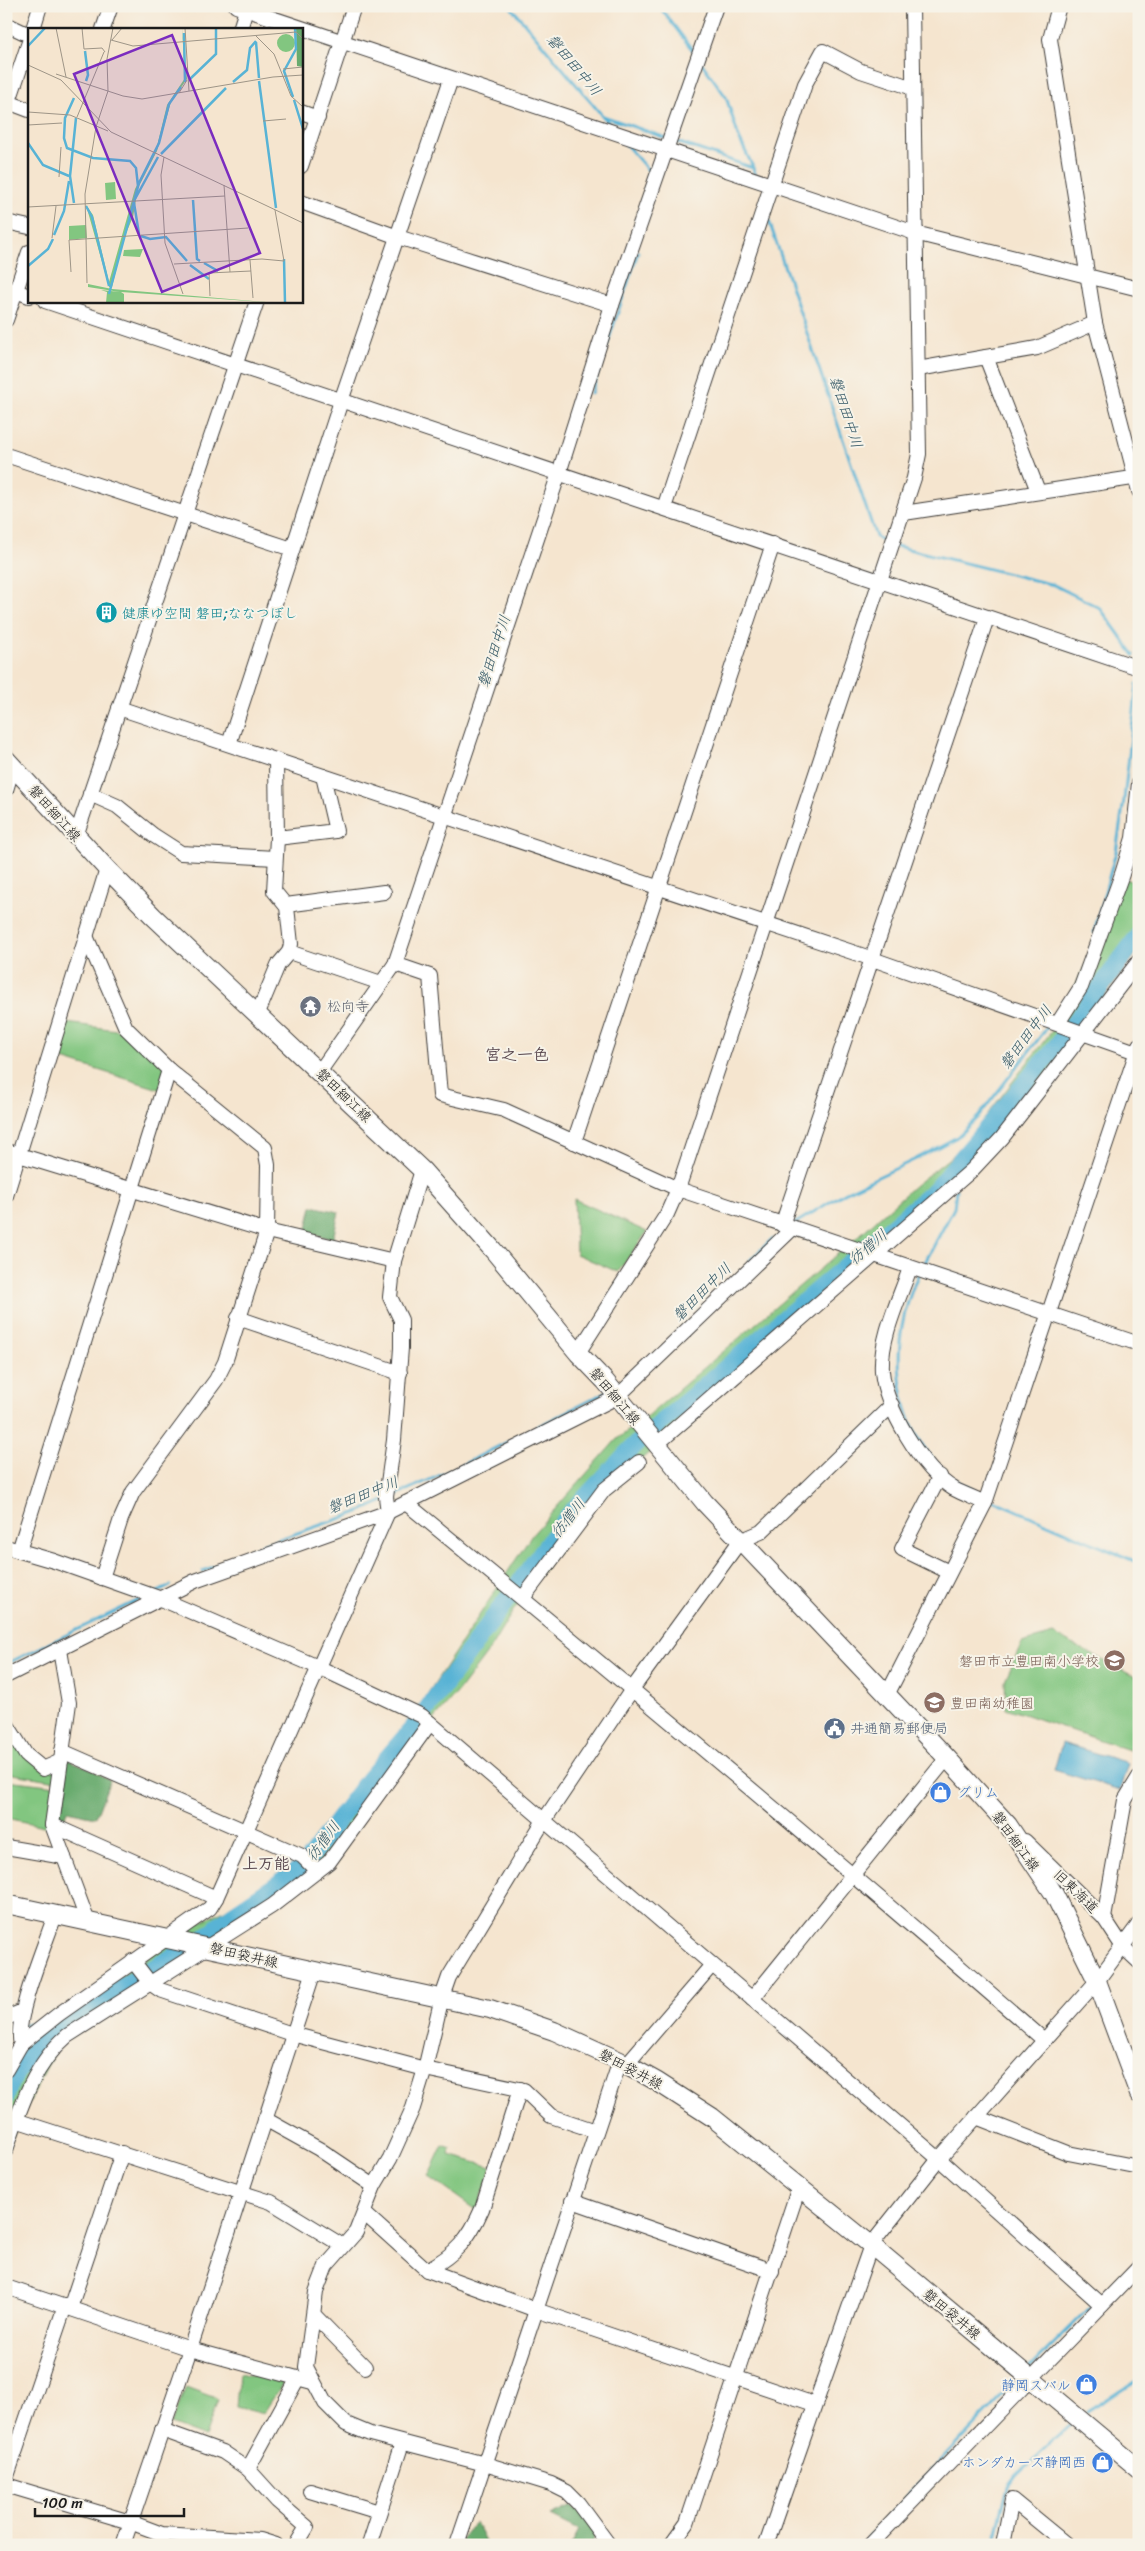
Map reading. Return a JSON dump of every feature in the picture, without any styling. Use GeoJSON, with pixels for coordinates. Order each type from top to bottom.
{"type":"FeatureCollection","features":[{"type":"Feature","properties":{"kind":"main road","name":"磐田細江線"},"geometry":{"type":"LineString","coordinates":[[10,763],[106,869],[422,1170],[493,1250],[578,1353],[618,1397],[656,1445],[740,1541],[948,1758],[1008,1825],[1054,1894],[1097,1981],[1139,2094]]}},
{"type":"Feature","properties":{"kind":"main road","name":"磐田袋井線"},"geometry":{"type":"LineString","coordinates":[[6,1904],[442,1997],[490,2009],[554,2031],[623,2063],[656,2081],[712,2117],[871,2245],[1030,2380],[1139,2469]]}},
{"type":"Feature","properties":{"kind":"street"},"geometry":{"type":"LineString","coordinates":[[33,28],[40,6]]}},
{"type":"Feature","properties":{"kind":"street"},"geometry":{"type":"LineString","coordinates":[[103,28],[111,6]]}},
{"type":"Feature","properties":{"kind":"street"},"geometry":{"type":"LineString","coordinates":[[302,163],[354,6]]}},
{"type":"Feature","properties":{"kind":"street"},"geometry":{"type":"LineString","coordinates":[[320,1071],[395,964],[559,473],[612,305],[716,6]]}},
{"type":"Feature","properties":{"kind":"street"},"geometry":{"type":"LineString","coordinates":[[578,1353],[667,1214],[678,1189],[904,513],[919,454],[912,6]]}},
{"type":"Feature","properties":{"kind":"street"},"geometry":{"type":"LineString","coordinates":[[904,513],[1038,491],[1137,482],[1096,323],[1088,276],[1050,39],[1059,6]]}},
{"type":"Feature","properties":{"kind":"street"},"geometry":{"type":"LineString","coordinates":[[240,28],[241,8],[300,28]]}},
{"type":"Feature","properties":{"kind":"street"},"geometry":{"type":"LineString","coordinates":[[6,24],[28,35]]}},
{"type":"Feature","properties":{"kind":"street"},"geometry":{"type":"LineString","coordinates":[[302,29],[915,233],[1139,289]]}},
{"type":"Feature","properties":{"kind":"street"},"geometry":{"type":"LineString","coordinates":[[28,44],[11,74],[7,106],[28,110]]}},
{"type":"Feature","properties":{"kind":"street"},"geometry":{"type":"LineString","coordinates":[[664,508],[805,84],[823,51],[861,71],[913,88]]}},
{"type":"Feature","properties":{"kind":"street"},"geometry":{"type":"LineString","coordinates":[[229,744],[341,401],[451,79]]}},
{"type":"Feature","properties":{"kind":"street"},"geometry":{"type":"LineString","coordinates":[[302,112],[318,118]]}},
{"type":"Feature","properties":{"kind":"street"},"geometry":{"type":"LineString","coordinates":[[302,202],[398,237],[612,305]]}},
{"type":"Feature","properties":{"kind":"street"},"geometry":{"type":"LineString","coordinates":[[6,222],[28,227]]}},
{"type":"Feature","properties":{"kind":"street"},"geometry":{"type":"LineString","coordinates":[[6,320],[22,294],[28,258]]}},
{"type":"Feature","properties":{"kind":"street"},"geometry":{"type":"LineString","coordinates":[[48,302],[882,580],[987,618],[1139,668]]}},
{"type":"Feature","properties":{"kind":"street"},"geometry":{"type":"LineString","coordinates":[[76,836],[233,365],[257,302]]}},
{"type":"Feature","properties":{"kind":"street"},"geometry":{"type":"LineString","coordinates":[[918,369],[1037,348],[1096,323]]}},
{"type":"Feature","properties":{"kind":"street"},"geometry":{"type":"LineString","coordinates":[[986,357],[1038,491]]}},
{"type":"Feature","properties":{"kind":"street"},"geometry":{"type":"LineString","coordinates":[[6,454],[292,549]]}},
{"type":"Feature","properties":{"kind":"street"},"geometry":{"type":"LineString","coordinates":[[574,1142],[773,544]]}},
{"type":"Feature","properties":{"kind":"street"},"geometry":{"type":"LineString","coordinates":[[6,1676],[159,1598],[203,1578],[388,1512],[618,1397],[787,1227],[871,959],[987,618]]}},
{"type":"Feature","properties":{"kind":"street"},"geometry":{"type":"LineString","coordinates":[[119,708],[1138,1049],[1050,1315],[985,1503],[887,1695]]}},
{"type":"Feature","properties":{"kind":"street"},"geometry":{"type":"LineString","coordinates":[[258,1013],[278,965],[289,952],[291,944],[286,905],[274,891],[277,838],[276,760]]}},
{"type":"Feature","properties":{"kind":"street"},"geometry":{"type":"LineString","coordinates":[[6,790],[10,763]]}},
{"type":"Feature","properties":{"kind":"street"},"geometry":{"type":"LineString","coordinates":[[277,838],[336,831],[323,776]]}},
{"type":"Feature","properties":{"kind":"street"},"geometry":{"type":"LineString","coordinates":[[1058,1023],[1081,987],[1122,874],[1133,838],[1139,783]]}},
{"type":"Feature","properties":{"kind":"street"},"geometry":{"type":"LineString","coordinates":[[90,794],[117,806],[153,835],[181,853],[275,858]]}},
{"type":"Feature","properties":{"kind":"street"},"geometry":{"type":"LineString","coordinates":[[6,1196],[13,1153],[86,936],[106,869]]}},
{"type":"Feature","properties":{"kind":"street"},"geometry":{"type":"LineString","coordinates":[[286,905],[384,892]]}},
{"type":"Feature","properties":{"kind":"street"},"geometry":{"type":"LineString","coordinates":[[86,936],[126,1028],[168,1070],[265,1148],[268,1165],[267,1231],[225,1362],[216,1380],[133,1492],[121,1519],[102,1578]]}},
{"type":"Feature","properties":{"kind":"street"},"geometry":{"type":"LineString","coordinates":[[289,952],[381,983]]}},
{"type":"Feature","properties":{"kind":"street"},"geometry":{"type":"LineString","coordinates":[[656,1445],[872,1255],[972,1170],[1002,1138],[1139,961]]}},
{"type":"Feature","properties":{"kind":"street"},"geometry":{"type":"LineString","coordinates":[[395,964],[430,976],[440,1095],[504,1110],[678,1189],[1139,1344]]}},
{"type":"Feature","properties":{"kind":"street"},"geometry":{"type":"LineString","coordinates":[[168,1070],[13,1549],[159,1598],[318,1667],[426,1719],[939,2159],[1102,2305]]}},
{"type":"Feature","properties":{"kind":"street"},"geometry":{"type":"LineString","coordinates":[[13,1153],[267,1231],[394,1261]]}},
{"type":"Feature","properties":{"kind":"street"},"geometry":{"type":"LineString","coordinates":[[6,2070],[21,2044],[41,2027],[133,1961],[172,1939],[210,1908],[216,1898],[388,1512],[386,1497],[400,1373],[401,1320],[390,1297],[394,1261],[422,1170]]}},
{"type":"Feature","properties":{"kind":"street"},"geometry":{"type":"LineString","coordinates":[[910,1268],[887,1334],[882,1371],[892,1405],[919,1456],[953,1488],[985,1503]]}},
{"type":"Feature","properties":{"kind":"street"},"geometry":{"type":"LineString","coordinates":[[238,1318],[400,1373]]}},
{"type":"Feature","properties":{"kind":"street"},"geometry":{"type":"LineString","coordinates":[[609,2545],[588,2514],[567,2492],[551,2484],[485,2464],[370,2434],[346,2424],[325,2403],[312,2382],[306,2367],[316,2292],[326,2266],[356,2232],[374,2186],[390,2159],[413,2108],[449,1977],[544,1822],[633,1688],[740,1541],[761,1532],[892,1405]]}},
{"type":"Feature","properties":{"kind":"street"},"geometry":{"type":"LineString","coordinates":[[522,1598],[604,1490],[639,1462]]}},
{"type":"Feature","properties":{"kind":"street"},"geometry":{"type":"LineString","coordinates":[[940,1476],[902,1549],[949,1572]]}},
{"type":"Feature","properties":{"kind":"street"},"geometry":{"type":"LineString","coordinates":[[406,1503],[633,1688],[853,1873],[1044,2040]]}},
{"type":"Feature","properties":{"kind":"street"},"geometry":{"type":"LineString","coordinates":[[60,1650],[69,1703],[52,1825],[88,1922]]}},
{"type":"Feature","properties":{"kind":"street"},"geometry":{"type":"LineString","coordinates":[[6,2150],[11,2119],[54,2047],[67,2036],[272,1906],[329,1862],[426,1719]]}},
{"type":"Feature","properties":{"kind":"street"},"geometry":{"type":"LineString","coordinates":[[6,1723],[26,1755],[43,1769],[62,1756]]}},
{"type":"Feature","properties":{"kind":"street"},"geometry":{"type":"LineString","coordinates":[[62,1756],[302,1856],[316,1871]]}},
{"type":"Feature","properties":{"kind":"street"},"geometry":{"type":"LineString","coordinates":[[752,1999],[948,1758]]}},
{"type":"Feature","properties":{"kind":"street"},"geometry":{"type":"LineString","coordinates":[[1104,1918],[1125,1800],[1139,1776]]}},
{"type":"Feature","properties":{"kind":"street"},"geometry":{"type":"LineString","coordinates":[[52,1825],[216,1898]]}},
{"type":"Feature","properties":{"kind":"street","name":"旧東海道"},"geometry":{"type":"LineString","coordinates":[[1008,1825],[1104,1918],[1123,1947],[1139,1962]]}},
{"type":"Feature","properties":{"kind":"street"},"geometry":{"type":"LineString","coordinates":[[6,1847],[64,1857]]}},
{"type":"Feature","properties":{"kind":"street"},"geometry":{"type":"LineString","coordinates":[[21,2044],[18,2035],[23,2011],[55,1915]]}},
{"type":"Feature","properties":{"kind":"street"},"geometry":{"type":"LineString","coordinates":[[766,2545],[782,2504],[814,2404],[871,2245],[939,2159],[1097,1981],[1139,1924]]}},
{"type":"Feature","properties":{"kind":"street"},"geometry":{"type":"LineString","coordinates":[[133,1961],[150,1983],[160,1990],[292,2034],[425,2069],[520,2089],[551,2116],[596,2131]]}},
{"type":"Feature","properties":{"kind":"street"},"geometry":{"type":"LineString","coordinates":[[457,2545],[596,2131],[623,2063],[712,1965]]}},
{"type":"Feature","properties":{"kind":"street"},"geometry":{"type":"LineString","coordinates":[[123,2545],[190,2349],[314,1971]]}},
{"type":"Feature","properties":{"kind":"street"},"geometry":{"type":"LineString","coordinates":[[6,2018],[23,2011]]}},
{"type":"Feature","properties":{"kind":"street"},"geometry":{"type":"LineString","coordinates":[[427,2270],[448,2259],[465,2242],[475,2226],[520,2089]]}},
{"type":"Feature","properties":{"kind":"street"},"geometry":{"type":"LineString","coordinates":[[976,2117],[1068,2153],[1139,2167]]}},
{"type":"Feature","properties":{"kind":"street"},"geometry":{"type":"LineString","coordinates":[[11,2119],[271,2202],[343,2246]]}},
{"type":"Feature","properties":{"kind":"street"},"geometry":{"type":"LineString","coordinates":[[265,2119],[319,2149],[374,2186]]}},
{"type":"Feature","properties":{"kind":"street"},"geometry":{"type":"LineString","coordinates":[[6,2479],[122,2153]]}},
{"type":"Feature","properties":{"kind":"street"},"geometry":{"type":"LineString","coordinates":[[671,2545],[687,2523],[799,2187]]}},
{"type":"Feature","properties":{"kind":"street"},"geometry":{"type":"LineString","coordinates":[[572,2201],[772,2271]]}},
{"type":"Feature","properties":{"kind":"street"},"geometry":{"type":"LineString","coordinates":[[364,2213],[427,2270],[536,2310],[814,2404]]}},
{"type":"Feature","properties":{"kind":"street"},"geometry":{"type":"LineString","coordinates":[[870,2545],[1139,2267]]}},
{"type":"Feature","properties":{"kind":"street"},"geometry":{"type":"LineString","coordinates":[[6,2287],[190,2349],[312,2382]]}},
{"type":"Feature","properties":{"kind":"street"},"geometry":{"type":"LineString","coordinates":[[314,2314],[365,2367]]}},
{"type":"Feature","properties":{"kind":"street"},"geometry":{"type":"LineString","coordinates":[[248,2469],[298,2378]]}},
{"type":"Feature","properties":{"kind":"street"},"geometry":{"type":"LineString","coordinates":[[162,2430],[223,2452],[248,2469],[277,2501],[308,2527],[296,2545]]}},
{"type":"Feature","properties":{"kind":"street"},"geometry":{"type":"LineString","coordinates":[[369,2545],[402,2443]]}},
{"type":"Feature","properties":{"kind":"street"},"geometry":{"type":"LineString","coordinates":[[6,2484],[130,2522],[162,2534],[260,2540],[276,2545]]}},
{"type":"Feature","properties":{"kind":"street"},"geometry":{"type":"LineString","coordinates":[[310,2491],[379,2512]]}},
{"type":"Feature","properties":{"kind":"street"},"geometry":{"type":"LineString","coordinates":[[1003,2545],[1012,2500],[1067,2545]]}},
{"type":"Feature","properties":{"kind":"green space"},"geometry":{"type":"Polygon","coordinates":[[[1125,879],[1139,884],[1139,950],[995,1146],[635,1465],[604,1490],[513,1611],[490,1649],[457,1693],[424,1731],[329,1862],[58,2044],[6,2150],[6,2071],[21,2044],[194,1925],[283,1881],[302,1856],[365,1787],[380,1758],[413,1716],[532,1535],[617,1439],[649,1415],[863,1232],[915,1185],[960,1150],[1058,1023],[1125,879]]]}},
{"type":"Feature","properties":{"kind":"green space"},"geometry":{"type":"Polygon","coordinates":[[[67,1023],[130,1032],[169,1070],[162,1090],[50,1055],[67,1023]]]}},
{"type":"Feature","properties":{"kind":"green space"},"geometry":{"type":"Polygon","coordinates":[[[574,1199],[647,1232],[618,1272],[576,1254],[574,1199]]]}},
{"type":"Feature","properties":{"kind":"green space"},"geometry":{"type":"Polygon","coordinates":[[[312,1206],[339,1212],[333,1239],[306,1233],[312,1206]]]}},
{"type":"Feature","properties":{"kind":"green space"},"geometry":{"type":"Polygon","coordinates":[[[1053,1634],[1139,1679],[1138,1753],[1006,1708],[1005,1681],[1022,1643],[1053,1634]]]}},
{"type":"Feature","properties":{"kind":"green space"},"geometry":{"type":"Polygon","coordinates":[[[10,1741],[43,1769],[60,1766],[58,1781],[6,1773],[10,1741]]]}},
{"type":"Feature","properties":{"kind":"green space"},"geometry":{"type":"Polygon","coordinates":[[[61,1757],[89,1768],[110,1780],[96,1817],[67,1811],[61,1829],[52,1825],[61,1757]]]}},
{"type":"Feature","properties":{"kind":"green space"},"geometry":{"type":"Polygon","coordinates":[[[6,1780],[57,1786],[48,1827],[6,1818],[6,1780]]]}},
{"type":"Feature","properties":{"kind":"green space"},"geometry":{"type":"Polygon","coordinates":[[[443,2145],[450,2148],[449,2155],[492,2167],[477,2211],[428,2176],[443,2145]]]}},
{"type":"Feature","properties":{"kind":"green space"},"geometry":{"type":"Polygon","coordinates":[[[239,2373],[283,2383],[263,2414],[236,2407],[239,2373]]]}},
{"type":"Feature","properties":{"kind":"green space"},"geometry":{"type":"Polygon","coordinates":[[[186,2387],[218,2399],[205,2437],[171,2424],[186,2387]]]}},
{"type":"Feature","properties":{"kind":"green space"},"geometry":{"type":"Polygon","coordinates":[[[572,2506],[597,2528],[592,2545],[571,2545],[579,2530],[551,2516],[572,2506]]]}},
{"type":"Feature","properties":{"kind":"green space"},"geometry":{"type":"Polygon","coordinates":[[[475,2521],[487,2545],[459,2545],[475,2521]]]}},
{"type":"Feature","properties":{"kind":"water"},"geometry":{"type":"Polygon","coordinates":[[[1062,1743],[1128,1763],[1120,1790],[1054,1770],[1062,1743]]]}},
{"type":"Feature","properties":{"kind":"waterway","name":"磐田田中川"},"geometry":{"type":"LineString","coordinates":[[510,6],[611,126]]}},
{"type":"Feature","properties":{"kind":"waterway"},"geometry":{"type":"LineString","coordinates":[[659,6],[694,52]]}},
{"type":"Feature","properties":{"kind":"waterway"},"geometry":{"type":"LineString","coordinates":[[701,62],[726,97],[739,138],[753,167]]}},
{"type":"Feature","properties":{"kind":"waterway","name":"磐田田中川"},"geometry":{"type":"LineString","coordinates":[[603,116],[666,138]]}},
{"type":"Feature","properties":{"kind":"waterway","name":"磐田田中川"},"geometry":{"type":"LineString","coordinates":[[623,141],[653,176]]}},
{"type":"Feature","properties":{"kind":"waterway","name":"磐田田中川"},"geometry":{"type":"LineString","coordinates":[[674,141],[753,168],[755,175]]}},
{"type":"Feature","properties":{"kind":"waterway","name":"磐田田中川"},"geometry":{"type":"LineString","coordinates":[[767,215],[876,537],[888,543]]}},
{"type":"Feature","properties":{"kind":"waterway","name":"磐田田中川"},"geometry":{"type":"LineString","coordinates":[[591,393],[638,252]]}},
{"type":"Feature","properties":{"kind":"waterway","name":"磐田田中川"},"geometry":{"type":"LineString","coordinates":[[896,546],[1054,585],[1100,608],[1134,655]]}},
{"type":"Feature","properties":{"kind":"waterway","name":"磐田田中川"},"geometry":{"type":"LineString","coordinates":[[1094,932],[1116,852],[1137,684]]}},
{"type":"Feature","properties":{"kind":"waterway","name":"彷僧川"},"geometry":{"type":"LineString","coordinates":[[6,2096],[10,2083],[28,2056],[52,2027],[202,1940],[232,1915],[303,1867],[369,1779],[413,1728],[568,1516],[634,1446],[935,1190],[1059,1043],[1139,935]]}},
{"type":"Feature","properties":{"kind":"waterway","name":"磐田田中川"},"geometry":{"type":"LineString","coordinates":[[794,1224],[846,1192],[916,1159],[957,1137],[979,1116],[1050,1024]]}},
{"type":"Feature","properties":{"kind":"waterway"},"geometry":{"type":"LineString","coordinates":[[950,1171],[954,1182]]}},
{"type":"Feature","properties":{"kind":"waterway"},"geometry":{"type":"LineString","coordinates":[[922,1268],[954,1208],[956,1190]]}},
{"type":"Feature","properties":{"kind":"waterway","name":"磐田田中川"},"geometry":{"type":"LineString","coordinates":[[750,1260],[772,1239]]}},
{"type":"Feature","properties":{"kind":"waterway"},"geometry":{"type":"LineString","coordinates":[[919,1273],[909,1299],[902,1326],[899,1353],[900,1380],[905,1406],[915,1431],[930,1455],[949,1476],[976,1492]]}},
{"type":"Feature","properties":{"kind":"waterway","name":"磐田田中川"},"geometry":{"type":"LineString","coordinates":[[389,1498],[456,1468],[606,1392]]}},
{"type":"Feature","properties":{"kind":"waterway"},"geometry":{"type":"LineString","coordinates":[[990,1499],[1139,1563]]}},
{"type":"Feature","properties":{"kind":"waterway","name":"磐田田中川"},"geometry":{"type":"LineString","coordinates":[[203,1571],[262,1545],[359,1512],[384,1501]]}},
{"type":"Feature","properties":{"kind":"waterway","name":"磐田田中川"},"geometry":{"type":"LineString","coordinates":[[156,1593],[170,1586]]}},
{"type":"Feature","properties":{"kind":"waterway","name":"磐田田中川"},"geometry":{"type":"LineString","coordinates":[[6,1664],[143,1598]]}},
{"type":"Feature","properties":{"kind":"waterway"},"geometry":{"type":"LineString","coordinates":[[24,2024],[37,2025]]}},
{"type":"Feature","properties":{"kind":"waterway"},"geometry":{"type":"LineString","coordinates":[[1028,2369],[1095,2303]]}},
{"type":"Feature","properties":{"kind":"waterway"},"geometry":{"type":"LineString","coordinates":[[861,2545],[1020,2377]]}},
{"type":"Feature","properties":{"kind":"waterway"},"geometry":{"type":"LineString","coordinates":[[1087,2412],[1139,2379]]}},
{"type":"Feature","properties":{"kind":"waterway"},"geometry":{"type":"LineString","coordinates":[[994,2545],[1008,2486],[1016,2475],[1070,2425]]}},
{"type":"Feature","properties":{"kind":"place","name":"健康ゆ空間 磐田;ななつぼし"},"geometry":{"type":"Point","coordinates":[106,613]}},
{"type":"Feature","properties":{"kind":"place","name":"松向寺"},"geometry":{"type":"Point","coordinates":[311,1006]}},
{"type":"Feature","properties":{"kind":"place","name":"磐田市立豊田南小学校"},"geometry":{"type":"Point","coordinates":[1115,1661]}},
{"type":"Feature","properties":{"kind":"place","name":"豊田南幼稚園"},"geometry":{"type":"Point","coordinates":[934,1703]}},
{"type":"Feature","properties":{"kind":"place","name":"井通簡易郵便局"},"geometry":{"type":"Point","coordinates":[834,1728]}},
{"type":"Feature","properties":{"kind":"place","name":"グリム"},"geometry":{"type":"Point","coordinates":[941,1792]}},
{"type":"Feature","properties":{"kind":"place","name":"静岡スバル"},"geometry":{"type":"Point","coordinates":[1087,2385]}},
{"type":"Feature","properties":{"kind":"place","name":"ホンダカーズ静岡西"},"geometry":{"type":"Point","coordinates":[1102,2462]}},
{"type":"Feature","properties":{"kind":"district","name":"宮之一色"},"geometry":{"type":"Point","coordinates":[517,1054]}},
{"type":"Feature","properties":{"kind":"district","name":"上万能"},"geometry":{"type":"Point","coordinates":[266,1863]}}]}
